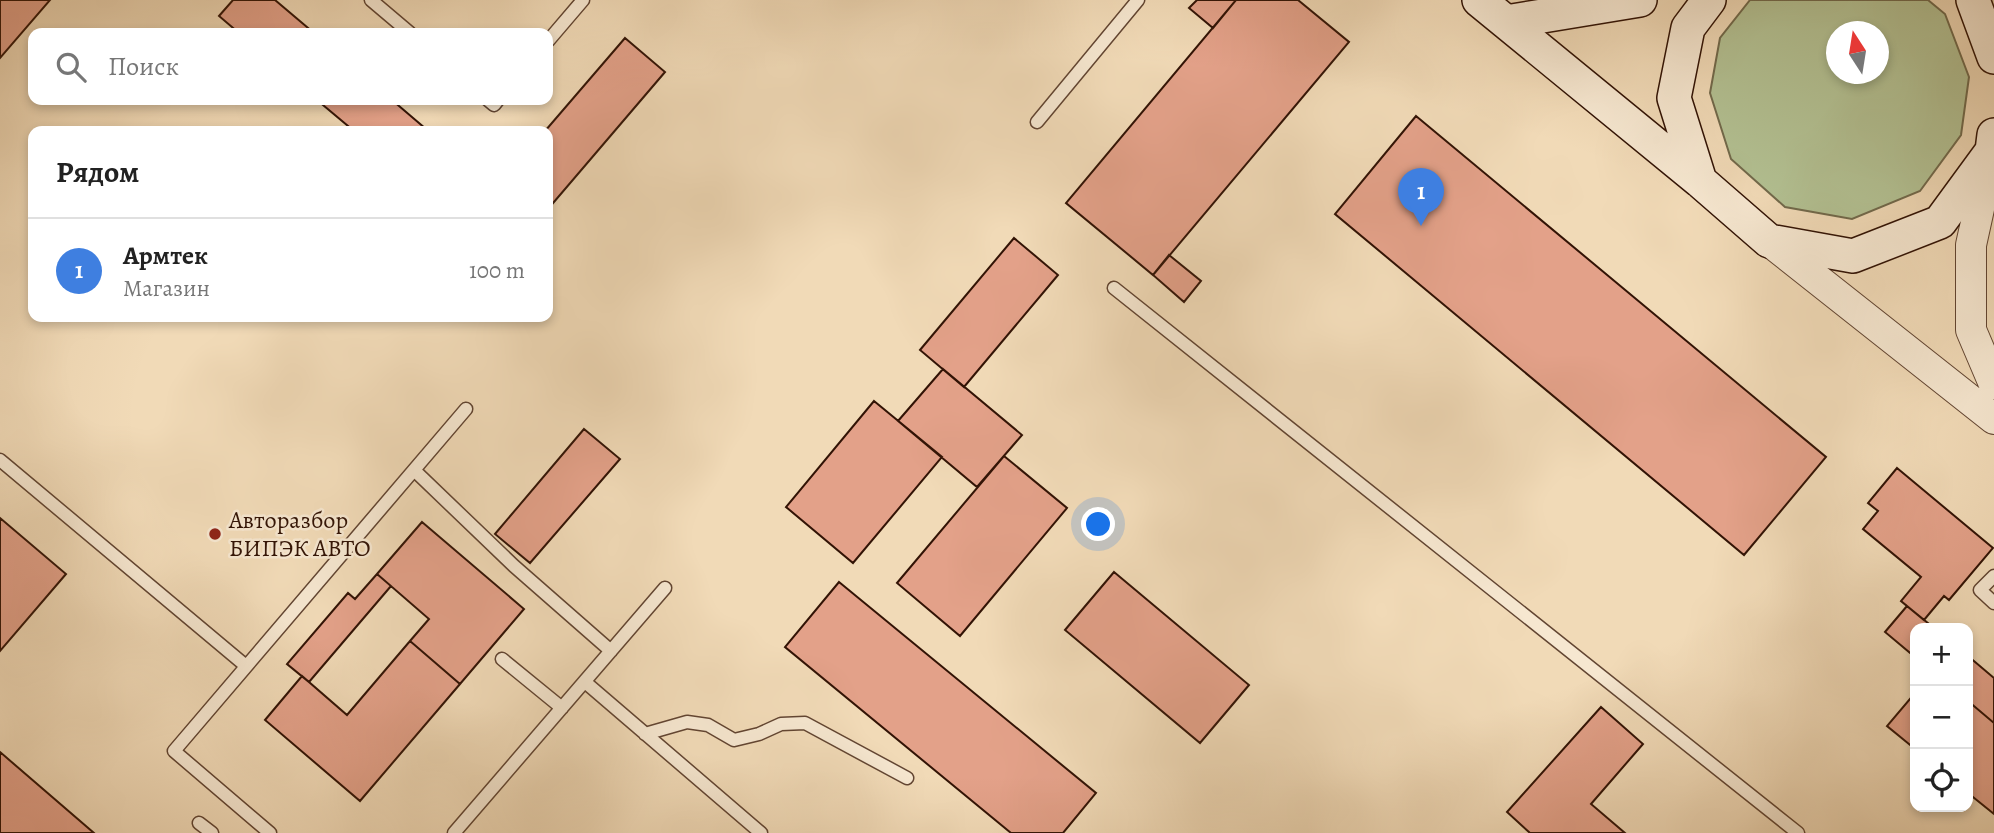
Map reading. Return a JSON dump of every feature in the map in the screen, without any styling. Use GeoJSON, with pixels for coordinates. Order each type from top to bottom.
{"type":"FeatureCollection","features":[{"type":"Feature","properties":{"kind":"main road"},"geometry":{"type":"LineString","coordinates":[[1479,0],[1769,241],[1853,256],[1940,222],[1993,143]]}},
{"type":"Feature","properties":{"kind":"main road"},"geometry":{"type":"LineString","coordinates":[[1506,22],[1640,0]]}},
{"type":"Feature","properties":{"kind":"main road"},"geometry":{"type":"LineString","coordinates":[[1700,181],[1674,98],[1688,28],[1709,0]]}},
{"type":"Feature","properties":{"kind":"main road"},"geometry":{"type":"LineString","coordinates":[[1973,0],[1994,57]]}},
{"type":"Feature","properties":{"kind":"street"},"geometry":{"type":"LineString","coordinates":[[1993,143],[1971,245],[1971,330],[1994,384]]}},
{"type":"Feature","properties":{"kind":"street"},"geometry":{"type":"LineString","coordinates":[[1769,241],[1994,419]]}},
{"type":"Feature","properties":{"kind":"lane"},"geometry":{"type":"LineString","coordinates":[[553,35],[583,0]]}},
{"type":"Feature","properties":{"kind":"lane"},"geometry":{"type":"LineString","coordinates":[[1037,122],[1138,0]]}},
{"type":"Feature","properties":{"kind":"lane"},"geometry":{"type":"LineString","coordinates":[[378,2],[405,28]]}},
{"type":"Feature","properties":{"kind":"lane"},"geometry":{"type":"LineString","coordinates":[[1114,288],[1798,833]]}},
{"type":"Feature","properties":{"kind":"lane"},"geometry":{"type":"LineString","coordinates":[[264,831],[174,751],[466,409]]}},
{"type":"Feature","properties":{"kind":"lane"},"geometry":{"type":"LineString","coordinates":[[0,460],[246,666]]}},
{"type":"Feature","properties":{"kind":"lane"},"geometry":{"type":"LineString","coordinates":[[414,470],[514,566],[611,651]]}},
{"type":"Feature","properties":{"kind":"lane"},"geometry":{"type":"LineString","coordinates":[[1994,576],[1980,590],[1994,603]]}},
{"type":"Feature","properties":{"kind":"lane"},"geometry":{"type":"LineString","coordinates":[[454,833],[665,588]]}},
{"type":"Feature","properties":{"kind":"lane"},"geometry":{"type":"LineString","coordinates":[[502,659],[562,708]]}},
{"type":"Feature","properties":{"kind":"lane"},"geometry":{"type":"LineString","coordinates":[[584,682],[761,833]]}},
{"type":"Feature","properties":{"kind":"lane"},"geometry":{"type":"LineString","coordinates":[[645,734],[687,722],[708,724],[734,740],[759,734],[781,724],[805,723],[907,778]]}},
{"type":"Feature","properties":{"kind":"lane"},"geometry":{"type":"LineString","coordinates":[[199,823],[212,833]]}},
{"type":"Feature","properties":{"kind":"green space"},"geometry":{"type":"Polygon","coordinates":[[[1750,0],[1928,0],[1945,14],[1969,77],[1961,135],[1920,191],[1852,219],[1785,207],[1731,159],[1710,93],[1720,38],[1750,0]]]}},
{"type":"Feature","properties":{"kind":"building"},"geometry":{"type":"Polygon","coordinates":[[[0,0],[50,0],[0,58],[0,0]]]}},
{"type":"Feature","properties":{"kind":"building"},"geometry":{"type":"Polygon","coordinates":[[[233,0],[275,0],[308,28],[233,28],[219,16],[233,0]]]}},
{"type":"Feature","properties":{"kind":"building"},"geometry":{"type":"Polygon","coordinates":[[[1197,0],[1236,0],[1213,28],[1189,8],[1197,0]]]}},
{"type":"Feature","properties":{"kind":"building"},"geometry":{"type":"Polygon","coordinates":[[[1236,0],[1298,0],[1349,42],[1153,275],[1066,203],[1236,0]]]}},
{"type":"Feature","properties":{"kind":"building"},"geometry":{"type":"Polygon","coordinates":[[[625,38],[665,72],[553,203],[553,126],[549,126],[625,38]]]}},
{"type":"Feature","properties":{"kind":"building"},"geometry":{"type":"Polygon","coordinates":[[[323,105],[398,105],[422,126],[348,126],[323,105]]]}},
{"type":"Feature","properties":{"kind":"building"},"geometry":{"type":"Polygon","coordinates":[[[1416,116],[1826,457],[1744,555],[1335,214],[1416,116]]]}},
{"type":"Feature","properties":{"kind":"building"},"geometry":{"type":"Polygon","coordinates":[[[1014,238],[1058,275],[964,387],[920,350],[1014,238]]]}},
{"type":"Feature","properties":{"kind":"building"},"geometry":{"type":"Polygon","coordinates":[[[1169,255],[1201,281],[1184,302],[1153,275],[1169,255]]]}},
{"type":"Feature","properties":{"kind":"building"},"geometry":{"type":"Polygon","coordinates":[[[943,369],[1022,435],[977,487],[898,421],[943,369]]]}},
{"type":"Feature","properties":{"kind":"building"},"geometry":{"type":"Polygon","coordinates":[[[874,401],[942,457],[853,563],[786,507],[874,401]]]}},
{"type":"Feature","properties":{"kind":"building"},"geometry":{"type":"Polygon","coordinates":[[[584,429],[620,459],[530,563],[495,534],[584,429]]]}},
{"type":"Feature","properties":{"kind":"building"},"geometry":{"type":"Polygon","coordinates":[[[1004,456],[1067,508],[960,636],[897,583],[1004,456]]]}},
{"type":"Feature","properties":{"kind":"building"},"geometry":{"type":"Polygon","coordinates":[[[1897,468],[1993,548],[1949,600],[1944,596],[1924,620],[1901,601],[1921,577],[1863,529],[1878,511],[1868,503],[1897,468]]]}},
{"type":"Feature","properties":{"kind":"building"},"geometry":{"type":"Polygon","coordinates":[[[0,518],[66,574],[0,651],[0,518]]]}},
{"type":"Feature","properties":{"kind":"building"},"geometry":{"type":"Polygon","coordinates":[[[422,522],[524,609],[460,684],[410,641],[429,619],[377,574],[422,522]]]}},
{"type":"Feature","properties":{"kind":"building"},"geometry":{"type":"Polygon","coordinates":[[[1114,572],[1249,685],[1200,743],[1065,630],[1114,572]]]}},
{"type":"Feature","properties":{"kind":"building"},"geometry":{"type":"Polygon","coordinates":[[[377,574],[391,586],[309,682],[287,664],[348,593],[355,599],[377,574]]]}},
{"type":"Feature","properties":{"kind":"building"},"geometry":{"type":"Polygon","coordinates":[[[839,582],[1096,793],[1063,833],[1011,833],[785,647],[839,582]]]}},
{"type":"Feature","properties":{"kind":"building"},"geometry":{"type":"Polygon","coordinates":[[[1907,606],[1928,623],[1910,623],[1910,653],[1885,632],[1907,606]]]}},
{"type":"Feature","properties":{"kind":"building"},"geometry":{"type":"Polygon","coordinates":[[[410,641],[460,684],[360,801],[265,720],[302,676],[347,715],[410,641]]]}},
{"type":"Feature","properties":{"kind":"building"},"geometry":{"type":"Polygon","coordinates":[[[1973,660],[1994,678],[1994,723],[1973,705],[1973,660]]]}},
{"type":"Feature","properties":{"kind":"building"},"geometry":{"type":"Polygon","coordinates":[[[1910,699],[1910,745],[1887,726],[1910,699]]]}},
{"type":"Feature","properties":{"kind":"building"},"geometry":{"type":"Polygon","coordinates":[[[1973,705],[1994,723],[1994,814],[1973,797],[1973,705]]]}},
{"type":"Feature","properties":{"kind":"building"},"geometry":{"type":"Polygon","coordinates":[[[1601,707],[1643,744],[1591,804],[1625,833],[1530,833],[1507,812],[1601,707]]]}},
{"type":"Feature","properties":{"kind":"building"},"geometry":{"type":"Polygon","coordinates":[[[0,752],[94,833],[0,833],[0,752]]]}},
{"type":"Feature","properties":{"kind":"place","name":"Армтек"},"geometry":{"type":"Point","coordinates":[1421,226]}},
{"type":"Feature","properties":{"kind":"place","name":"Авторазбор БИПЭК АВТО"},"geometry":{"type":"Point","coordinates":[215,534]}}]}
